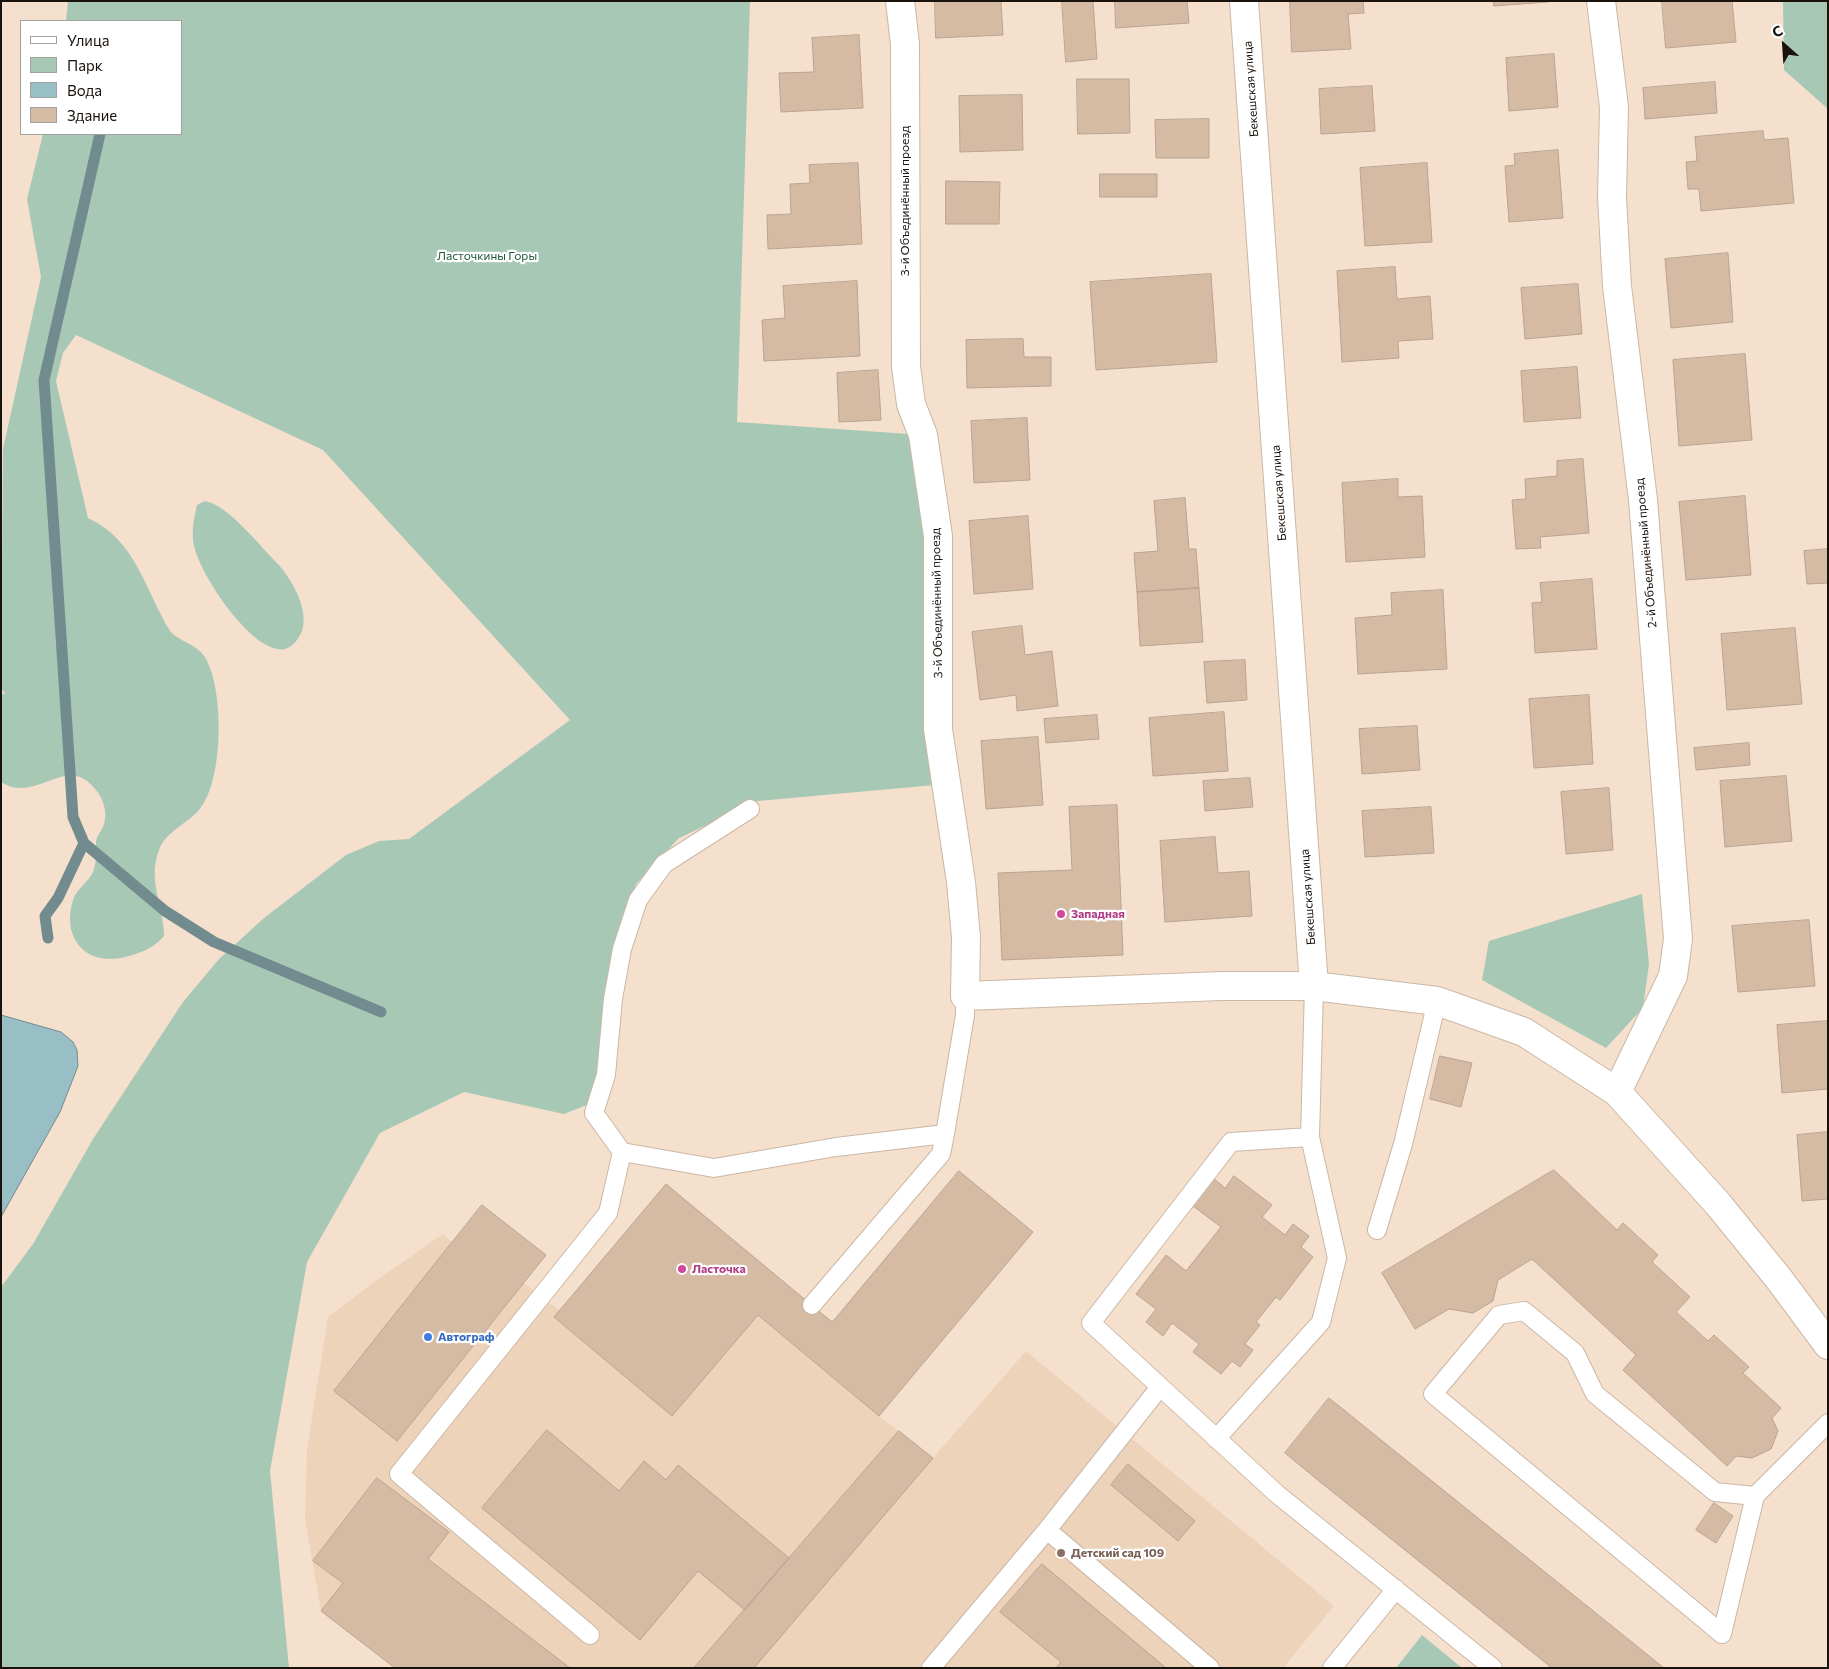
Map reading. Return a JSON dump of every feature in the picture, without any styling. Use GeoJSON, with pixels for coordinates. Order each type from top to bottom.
{"type":"FeatureCollection","features":[{"type":"Feature","properties":{"kind":"street","name":"3-й Объединённый проезд"},"geometry":{"type":"LineString","coordinates":[[900,1],[905,44],[906,366],[912,404],[923,435],[938,536],[938,729],[961,882],[966,937],[965,996]]}},
{"type":"Feature","properties":{"kind":"street","name":"Бекешская улица"},"geometry":{"type":"LineString","coordinates":[[1244,1],[1314,986]]}},
{"type":"Feature","properties":{"kind":"street","name":"2-й Объединённый проезд"},"geometry":{"type":"LineString","coordinates":[[1601,1],[1614,107],[1612,197],[1617,286],[1642,500],[1678,939],[1673,976],[1617,1092]]}},
{"type":"Feature","properties":{"kind":"street"},"geometry":{"type":"LineString","coordinates":[[965,996],[1221,986],[1314,986],[1438,1001],[1524,1032],[1617,1092],[1718,1204],[1779,1279],[1828,1345]]}},
{"type":"Feature","properties":{"kind":"lane"},"geometry":{"type":"LineString","coordinates":[[750,809],[664,864],[638,900],[622,949],[613,999],[606,1076],[594,1113],[622,1152],[714,1168],[836,1147],[945,1134]]}},
{"type":"Feature","properties":{"kind":"lane"},"geometry":{"type":"LineString","coordinates":[[1216,1439],[1321,1322],[1337,1258],[1310,1137],[1314,986]]}},
{"type":"Feature","properties":{"kind":"lane"},"geometry":{"type":"LineString","coordinates":[[812,1305],[941,1154],[965,1015],[965,996]]}},
{"type":"Feature","properties":{"kind":"lane"},"geometry":{"type":"LineString","coordinates":[[1377,1230],[1404,1144],[1438,1001]]}},
{"type":"Feature","properties":{"kind":"lane"},"geometry":{"type":"LineString","coordinates":[[1310,1137],[1231,1142],[1091,1323],[1277,1494],[1493,1668]]}},
{"type":"Feature","properties":{"kind":"lane"},"geometry":{"type":"LineString","coordinates":[[590,1635],[399,1474],[608,1213],[622,1152]]}},
{"type":"Feature","properties":{"kind":"lane"},"geometry":{"type":"LineString","coordinates":[[1755,1496],[1715,1492],[1596,1394],[1575,1354],[1524,1311],[1499,1315],[1433,1394],[1722,1634],[1755,1496],[1828,1423]]}},
{"type":"Feature","properties":{"kind":"lane"},"geometry":{"type":"LineString","coordinates":[[931,1668],[1047,1530],[1160,1387]]}},
{"type":"Feature","properties":{"kind":"lane"},"geometry":{"type":"LineString","coordinates":[[1047,1530],[1210,1668]]}},
{"type":"Feature","properties":{"kind":"lane"},"geometry":{"type":"LineString","coordinates":[[1332,1668],[1396,1589]]}},
{"type":"Feature","properties":{"kind":"shaded area"},"geometry":{"type":"Polygon","coordinates":[[[482,1205],[546,1255],[524,1283],[560,1311],[555,1318],[672,1416],[758,1315],[879,1416],[933,1458],[1026,1351],[1334,1606],[1283,1668],[395,1668],[321,1611],[305,1519],[307,1449],[328,1317],[443,1234],[452,1242],[482,1205]]]}},
{"type":"Feature","properties":{"kind":"green space","name":"Ласточкины Горы"},"geometry":{"type":"Polygon","coordinates":[[[68,1],[750,1],[737,422],[923,435],[946,784],[758,801],[679,838],[636,884],[612,964],[597,1101],[564,1114],[464,1092],[380,1133],[307,1262],[270,1471],[289,1668],[1,1668],[1,1287],[33,1244],[93,1139],[183,1002],[219,959],[264,918],[346,855],[379,841],[409,839],[570,720],[323,450],[76,335],[63,353],[56,381],[88,518],[104,527],[118,539],[138,567],[170,631],[203,654],[212,673],[216,692],[219,736],[213,779],[207,796],[199,810],[166,838],[159,850],[156,862],[155,883],[162,914],[164,936],[156,944],[142,952],[111,959],[99,958],[88,953],[80,946],[74,937],[70,914],[73,900],[91,876],[96,861],[96,842],[105,819],[102,801],[95,789],[84,779],[73,776],[62,777],[27,788],[14,787],[1,782],[1,695],[5,693],[1,689],[3,449],[41,277],[27,199],[43,135],[182,135],[182,20],[66,20],[68,1]]]}},
{"type":"Feature","properties":{"kind":"green space"},"geometry":{"type":"Polygon","coordinates":[[[1783,1],[1828,1],[1828,109],[1784,70],[1783,1]]]}},
{"type":"Feature","properties":{"kind":"green space"},"geometry":{"type":"Polygon","coordinates":[[[205,501],[223,510],[243,527],[283,570],[295,589],[303,610],[304,621],[302,631],[297,640],[289,647],[278,649],[266,645],[253,635],[239,622],[205,573],[194,546],[193,536],[197,505],[205,501]]]}},
{"type":"Feature","properties":{"kind":"green space"},"geometry":{"type":"Polygon","coordinates":[[[1642,894],[1649,964],[1643,1008],[1606,1048],[1482,980],[1489,941],[1642,894]]]}},
{"type":"Feature","properties":{"kind":"green space"},"geometry":{"type":"Polygon","coordinates":[[[1422,1635],[1462,1668],[1396,1668],[1422,1635]]]}},
{"type":"Feature","properties":{"kind":"water"},"geometry":{"type":"Polygon","coordinates":[[[1,1015],[61,1032],[73,1042],[77,1050],[78,1066],[60,1112],[1,1217],[1,1015]]]}},
{"type":"Feature","properties":{"kind":"building"},"geometry":{"type":"Polygon","coordinates":[[[935,1],[1001,1],[1003,35],[936,38],[935,1]]]}},
{"type":"Feature","properties":{"kind":"building"},"geometry":{"type":"Polygon","coordinates":[[[1062,1],[1093,1],[1097,59],[1066,62],[1062,1]]]}},
{"type":"Feature","properties":{"kind":"building"},"geometry":{"type":"Polygon","coordinates":[[[1115,1],[1187,1],[1189,23],[1116,28],[1115,1]]]}},
{"type":"Feature","properties":{"kind":"building"},"geometry":{"type":"Polygon","coordinates":[[[1290,1],[1363,1],[1364,13],[1348,14],[1351,49],[1292,52],[1290,1]]]}},
{"type":"Feature","properties":{"kind":"building"},"geometry":{"type":"Polygon","coordinates":[[[1494,1],[1548,1],[1548,2],[1494,6],[1494,1]]]}},
{"type":"Feature","properties":{"kind":"building"},"geometry":{"type":"Polygon","coordinates":[[[1662,1],[1732,1],[1736,42],[1666,48],[1662,1]]]}},
{"type":"Feature","properties":{"kind":"building"},"geometry":{"type":"Polygon","coordinates":[[[859,35],[863,108],[781,112],[779,73],[814,72],[812,38],[859,35]]]}},
{"type":"Feature","properties":{"kind":"building"},"geometry":{"type":"Polygon","coordinates":[[[1554,54],[1558,107],[1509,111],[1506,58],[1554,54]]]}},
{"type":"Feature","properties":{"kind":"building"},"geometry":{"type":"Polygon","coordinates":[[[1077,79],[1129,79],[1130,133],[1078,134],[1077,79]]]}},
{"type":"Feature","properties":{"kind":"building"},"geometry":{"type":"Polygon","coordinates":[[[1715,82],[1717,113],[1645,119],[1643,88],[1715,82]]]}},
{"type":"Feature","properties":{"kind":"building"},"geometry":{"type":"Polygon","coordinates":[[[1372,86],[1375,131],[1321,134],[1319,89],[1372,86]]]}},
{"type":"Feature","properties":{"kind":"building"},"geometry":{"type":"Polygon","coordinates":[[[1022,95],[1023,150],[960,152],[959,96],[1022,95]]]}},
{"type":"Feature","properties":{"kind":"building"},"geometry":{"type":"Polygon","coordinates":[[[1209,119],[1209,158],[1156,158],[1155,120],[1209,119]]]}},
{"type":"Feature","properties":{"kind":"building"},"geometry":{"type":"Polygon","coordinates":[[[1763,131],[1764,140],[1788,138],[1794,203],[1701,211],[1699,189],[1688,189],[1686,162],[1697,161],[1695,137],[1763,131]]]}},
{"type":"Feature","properties":{"kind":"building"},"geometry":{"type":"Polygon","coordinates":[[[1558,150],[1563,218],[1509,222],[1505,166],[1515,165],[1514,154],[1558,150]]]}},
{"type":"Feature","properties":{"kind":"building"},"geometry":{"type":"Polygon","coordinates":[[[858,163],[862,244],[768,249],[767,215],[791,214],[790,184],[810,183],[809,165],[858,163]]]}},
{"type":"Feature","properties":{"kind":"building"},"geometry":{"type":"Polygon","coordinates":[[[1427,163],[1432,242],[1365,246],[1360,168],[1427,163]]]}},
{"type":"Feature","properties":{"kind":"building"},"geometry":{"type":"Polygon","coordinates":[[[1100,174],[1157,174],[1157,197],[1100,197],[1100,174]]]}},
{"type":"Feature","properties":{"kind":"building"},"geometry":{"type":"Polygon","coordinates":[[[946,181],[1000,182],[999,224],[946,224],[946,181]]]}},
{"type":"Feature","properties":{"kind":"building"},"geometry":{"type":"Polygon","coordinates":[[[1728,253],[1733,322],[1671,328],[1665,259],[1728,253]]]}},
{"type":"Feature","properties":{"kind":"building"},"geometry":{"type":"Polygon","coordinates":[[[1395,267],[1397,299],[1430,296],[1433,339],[1398,341],[1399,358],[1342,362],[1337,271],[1395,267]]]}},
{"type":"Feature","properties":{"kind":"building"},"geometry":{"type":"Polygon","coordinates":[[[1211,274],[1217,362],[1096,370],[1090,282],[1211,274]]]}},
{"type":"Feature","properties":{"kind":"building"},"geometry":{"type":"Polygon","coordinates":[[[857,281],[860,356],[764,361],[762,320],[785,318],[783,286],[857,281]]]}},
{"type":"Feature","properties":{"kind":"building"},"geometry":{"type":"Polygon","coordinates":[[[1578,284],[1582,334],[1525,339],[1521,288],[1578,284]]]}},
{"type":"Feature","properties":{"kind":"building"},"geometry":{"type":"Polygon","coordinates":[[[1023,339],[1024,357],[1051,357],[1051,386],[967,388],[966,340],[1023,339]]]}},
{"type":"Feature","properties":{"kind":"building"},"geometry":{"type":"Polygon","coordinates":[[[1745,354],[1752,440],[1679,446],[1673,360],[1745,354]]]}},
{"type":"Feature","properties":{"kind":"building"},"geometry":{"type":"Polygon","coordinates":[[[1577,367],[1581,418],[1524,422],[1521,371],[1577,367]]]}},
{"type":"Feature","properties":{"kind":"building"},"geometry":{"type":"Polygon","coordinates":[[[878,370],[881,420],[839,422],[837,373],[878,370]]]}},
{"type":"Feature","properties":{"kind":"building"},"geometry":{"type":"Polygon","coordinates":[[[1027,418],[1030,480],[974,483],[971,421],[1027,418]]]}},
{"type":"Feature","properties":{"kind":"building"},"geometry":{"type":"Polygon","coordinates":[[[1583,459],[1589,533],[1540,537],[1541,548],[1516,549],[1512,500],[1526,499],[1525,479],[1557,476],[1557,461],[1583,459]]]}},
{"type":"Feature","properties":{"kind":"building"},"geometry":{"type":"Polygon","coordinates":[[[1398,479],[1398,497],[1422,496],[1425,557],[1346,562],[1342,483],[1398,479]]]}},
{"type":"Feature","properties":{"kind":"building"},"geometry":{"type":"Polygon","coordinates":[[[1745,496],[1751,575],[1686,580],[1679,502],[1745,496]]]}},
{"type":"Feature","properties":{"kind":"building"},"geometry":{"type":"Polygon","coordinates":[[[1185,498],[1189,549],[1196,549],[1199,588],[1137,592],[1134,553],[1158,551],[1154,501],[1185,498]]]}},
{"type":"Feature","properties":{"kind":"building"},"geometry":{"type":"Polygon","coordinates":[[[1028,516],[1033,589],[974,594],[969,521],[1028,516]]]}},
{"type":"Feature","properties":{"kind":"building"},"geometry":{"type":"Polygon","coordinates":[[[1828,549],[1828,583],[1807,584],[1804,551],[1828,549]]]}},
{"type":"Feature","properties":{"kind":"building"},"geometry":{"type":"Polygon","coordinates":[[[1592,579],[1597,649],[1535,653],[1532,603],[1542,602],[1540,583],[1592,579]]]}},
{"type":"Feature","properties":{"kind":"building"},"geometry":{"type":"Polygon","coordinates":[[[1199,588],[1203,642],[1140,646],[1137,592],[1199,588]]]}},
{"type":"Feature","properties":{"kind":"building"},"geometry":{"type":"Polygon","coordinates":[[[1443,590],[1447,669],[1358,674],[1355,618],[1392,615],[1391,593],[1443,590]]]}},
{"type":"Feature","properties":{"kind":"building"},"geometry":{"type":"Polygon","coordinates":[[[1022,626],[1025,655],[1052,651],[1058,706],[1017,711],[1016,695],[980,700],[972,632],[1022,626]]]}},
{"type":"Feature","properties":{"kind":"building"},"geometry":{"type":"Polygon","coordinates":[[[1795,628],[1802,704],[1727,710],[1721,634],[1795,628]]]}},
{"type":"Feature","properties":{"kind":"building"},"geometry":{"type":"Polygon","coordinates":[[[1245,660],[1247,700],[1207,703],[1204,662],[1245,660]]]}},
{"type":"Feature","properties":{"kind":"building"},"geometry":{"type":"Polygon","coordinates":[[[1589,695],[1593,764],[1534,768],[1529,699],[1589,695]]]}},
{"type":"Feature","properties":{"kind":"building"},"geometry":{"type":"Polygon","coordinates":[[[1224,712],[1228,771],[1153,776],[1149,718],[1224,712]]]}},
{"type":"Feature","properties":{"kind":"building"},"geometry":{"type":"Polygon","coordinates":[[[1097,715],[1099,739],[1046,743],[1044,719],[1097,715]]]}},
{"type":"Feature","properties":{"kind":"building"},"geometry":{"type":"Polygon","coordinates":[[[1417,726],[1420,770],[1362,774],[1359,729],[1417,726]]]}},
{"type":"Feature","properties":{"kind":"building"},"geometry":{"type":"Polygon","coordinates":[[[1038,737],[1043,805],[986,809],[981,741],[1038,737]]]}},
{"type":"Feature","properties":{"kind":"building"},"geometry":{"type":"Polygon","coordinates":[[[1749,743],[1750,765],[1696,770],[1694,748],[1749,743]]]}},
{"type":"Feature","properties":{"kind":"building"},"geometry":{"type":"Polygon","coordinates":[[[1786,776],[1792,841],[1725,847],[1720,781],[1786,776]]]}},
{"type":"Feature","properties":{"kind":"building"},"geometry":{"type":"Polygon","coordinates":[[[1250,778],[1253,807],[1205,811],[1203,781],[1250,778]]]}},
{"type":"Feature","properties":{"kind":"building"},"geometry":{"type":"Polygon","coordinates":[[[1609,788],[1613,850],[1566,854],[1561,792],[1609,788]]]}},
{"type":"Feature","properties":{"kind":"building","name":"Западная"},"geometry":{"type":"Polygon","coordinates":[[[1117,805],[1123,955],[1002,960],[998,873],[1072,870],[1069,807],[1117,805]]]}},
{"type":"Feature","properties":{"kind":"building"},"geometry":{"type":"Polygon","coordinates":[[[1431,807],[1434,853],[1365,857],[1362,811],[1431,807]]]}},
{"type":"Feature","properties":{"kind":"building"},"geometry":{"type":"Polygon","coordinates":[[[1215,837],[1218,873],[1249,871],[1252,916],[1165,922],[1160,841],[1215,837]]]}},
{"type":"Feature","properties":{"kind":"building"},"geometry":{"type":"Polygon","coordinates":[[[1809,920],[1815,986],[1738,992],[1732,926],[1809,920]]]}},
{"type":"Feature","properties":{"kind":"building"},"geometry":{"type":"Polygon","coordinates":[[[1828,1021],[1828,1089],[1782,1093],[1777,1025],[1828,1021]]]}},
{"type":"Feature","properties":{"kind":"building"},"geometry":{"type":"Polygon","coordinates":[[[1440,1056],[1472,1063],[1461,1107],[1430,1099],[1440,1056]]]}},
{"type":"Feature","properties":{"kind":"building"},"geometry":{"type":"Polygon","coordinates":[[[1828,1132],[1828,1199],[1802,1201],[1797,1135],[1828,1132]]]}},
{"type":"Feature","properties":{"kind":"building"},"geometry":{"type":"Polygon","coordinates":[[[1554,1170],[1617,1230],[1623,1223],[1658,1255],[1652,1262],[1690,1297],[1676,1312],[1708,1341],[1714,1335],[1749,1367],[1743,1373],[1781,1408],[1772,1418],[1778,1431],[1771,1449],[1752,1458],[1736,1456],[1727,1466],[1623,1370],[1636,1355],[1532,1259],[1498,1280],[1493,1301],[1473,1313],[1449,1309],[1415,1329],[1382,1273],[1554,1170]]]}},
{"type":"Feature","properties":{"kind":"building","name":"Ласточка"},"geometry":{"type":"Polygon","coordinates":[[[959,1171],[1033,1232],[879,1416],[758,1315],[672,1416],[554,1317],[666,1184],[832,1322],[959,1171]]]}},
{"type":"Feature","properties":{"kind":"building"},"geometry":{"type":"Polygon","coordinates":[[[1234,1176],[1272,1205],[1262,1217],[1285,1235],[1293,1224],[1309,1236],[1301,1247],[1313,1257],[1280,1300],[1276,1297],[1256,1322],[1260,1325],[1245,1344],[1253,1350],[1240,1367],[1232,1361],[1221,1374],[1193,1352],[1199,1344],[1172,1323],[1163,1336],[1146,1322],[1156,1309],[1136,1294],[1166,1255],[1186,1271],[1221,1227],[1193,1206],[1214,1179],[1225,1188],[1234,1176]]]}},
{"type":"Feature","properties":{"kind":"building","name":"Автограф"},"geometry":{"type":"Polygon","coordinates":[[[482,1205],[546,1255],[397,1441],[334,1391],[482,1205]]]}},
{"type":"Feature","properties":{"kind":"building"},"geometry":{"type":"Polygon","coordinates":[[[1329,1398],[1664,1668],[1552,1668],[1319,1481],[1285,1453],[1329,1398]]]}},
{"type":"Feature","properties":{"kind":"building"},"geometry":{"type":"Polygon","coordinates":[[[547,1430],[619,1491],[644,1461],[666,1480],[678,1465],[789,1558],[745,1610],[698,1571],[640,1640],[482,1508],[547,1430]]]}},
{"type":"Feature","properties":{"kind":"building"},"geometry":{"type":"Polygon","coordinates":[[[899,1431],[933,1458],[754,1668],[694,1668],[899,1431]]]}},
{"type":"Feature","properties":{"kind":"building"},"geometry":{"type":"Polygon","coordinates":[[[1128,1464],[1195,1521],[1178,1541],[1111,1485],[1128,1464]]]}},
{"type":"Feature","properties":{"kind":"building"},"geometry":{"type":"Polygon","coordinates":[[[377,1478],[449,1532],[428,1559],[570,1668],[395,1668],[321,1611],[343,1583],[313,1561],[377,1478]]]}},
{"type":"Feature","properties":{"kind":"building"},"geometry":{"type":"Polygon","coordinates":[[[1714,1503],[1733,1516],[1716,1543],[1696,1530],[1714,1503]]]}},
{"type":"Feature","properties":{"kind":"building"},"geometry":{"type":"Polygon","coordinates":[[[1042,1564],[1166,1668],[1056,1668],[1061,1662],[1000,1612],[1042,1564]]]}},
{"type":"Feature","properties":{"kind":"waterway"},"geometry":{"type":"LineString","coordinates":[[100,135],[44,380],[73,817],[84,843],[165,911],[214,942],[381,1012]]}},
{"type":"Feature","properties":{"kind":"waterway"},"geometry":{"type":"LineString","coordinates":[[48,938],[45,916],[58,898],[84,843]]}},
{"type":"Feature","properties":{"kind":"place","name":"Западная"},"geometry":{"type":"Point","coordinates":[1061,914]}},
{"type":"Feature","properties":{"kind":"place","name":"Ласточка"},"geometry":{"type":"Point","coordinates":[682,1269]}},
{"type":"Feature","properties":{"kind":"place","name":"Автограф"},"geometry":{"type":"Point","coordinates":[428,1337]}},
{"type":"Feature","properties":{"kind":"place","name":"Детский сад 109"},"geometry":{"type":"Point","coordinates":[1061,1553]}}]}
